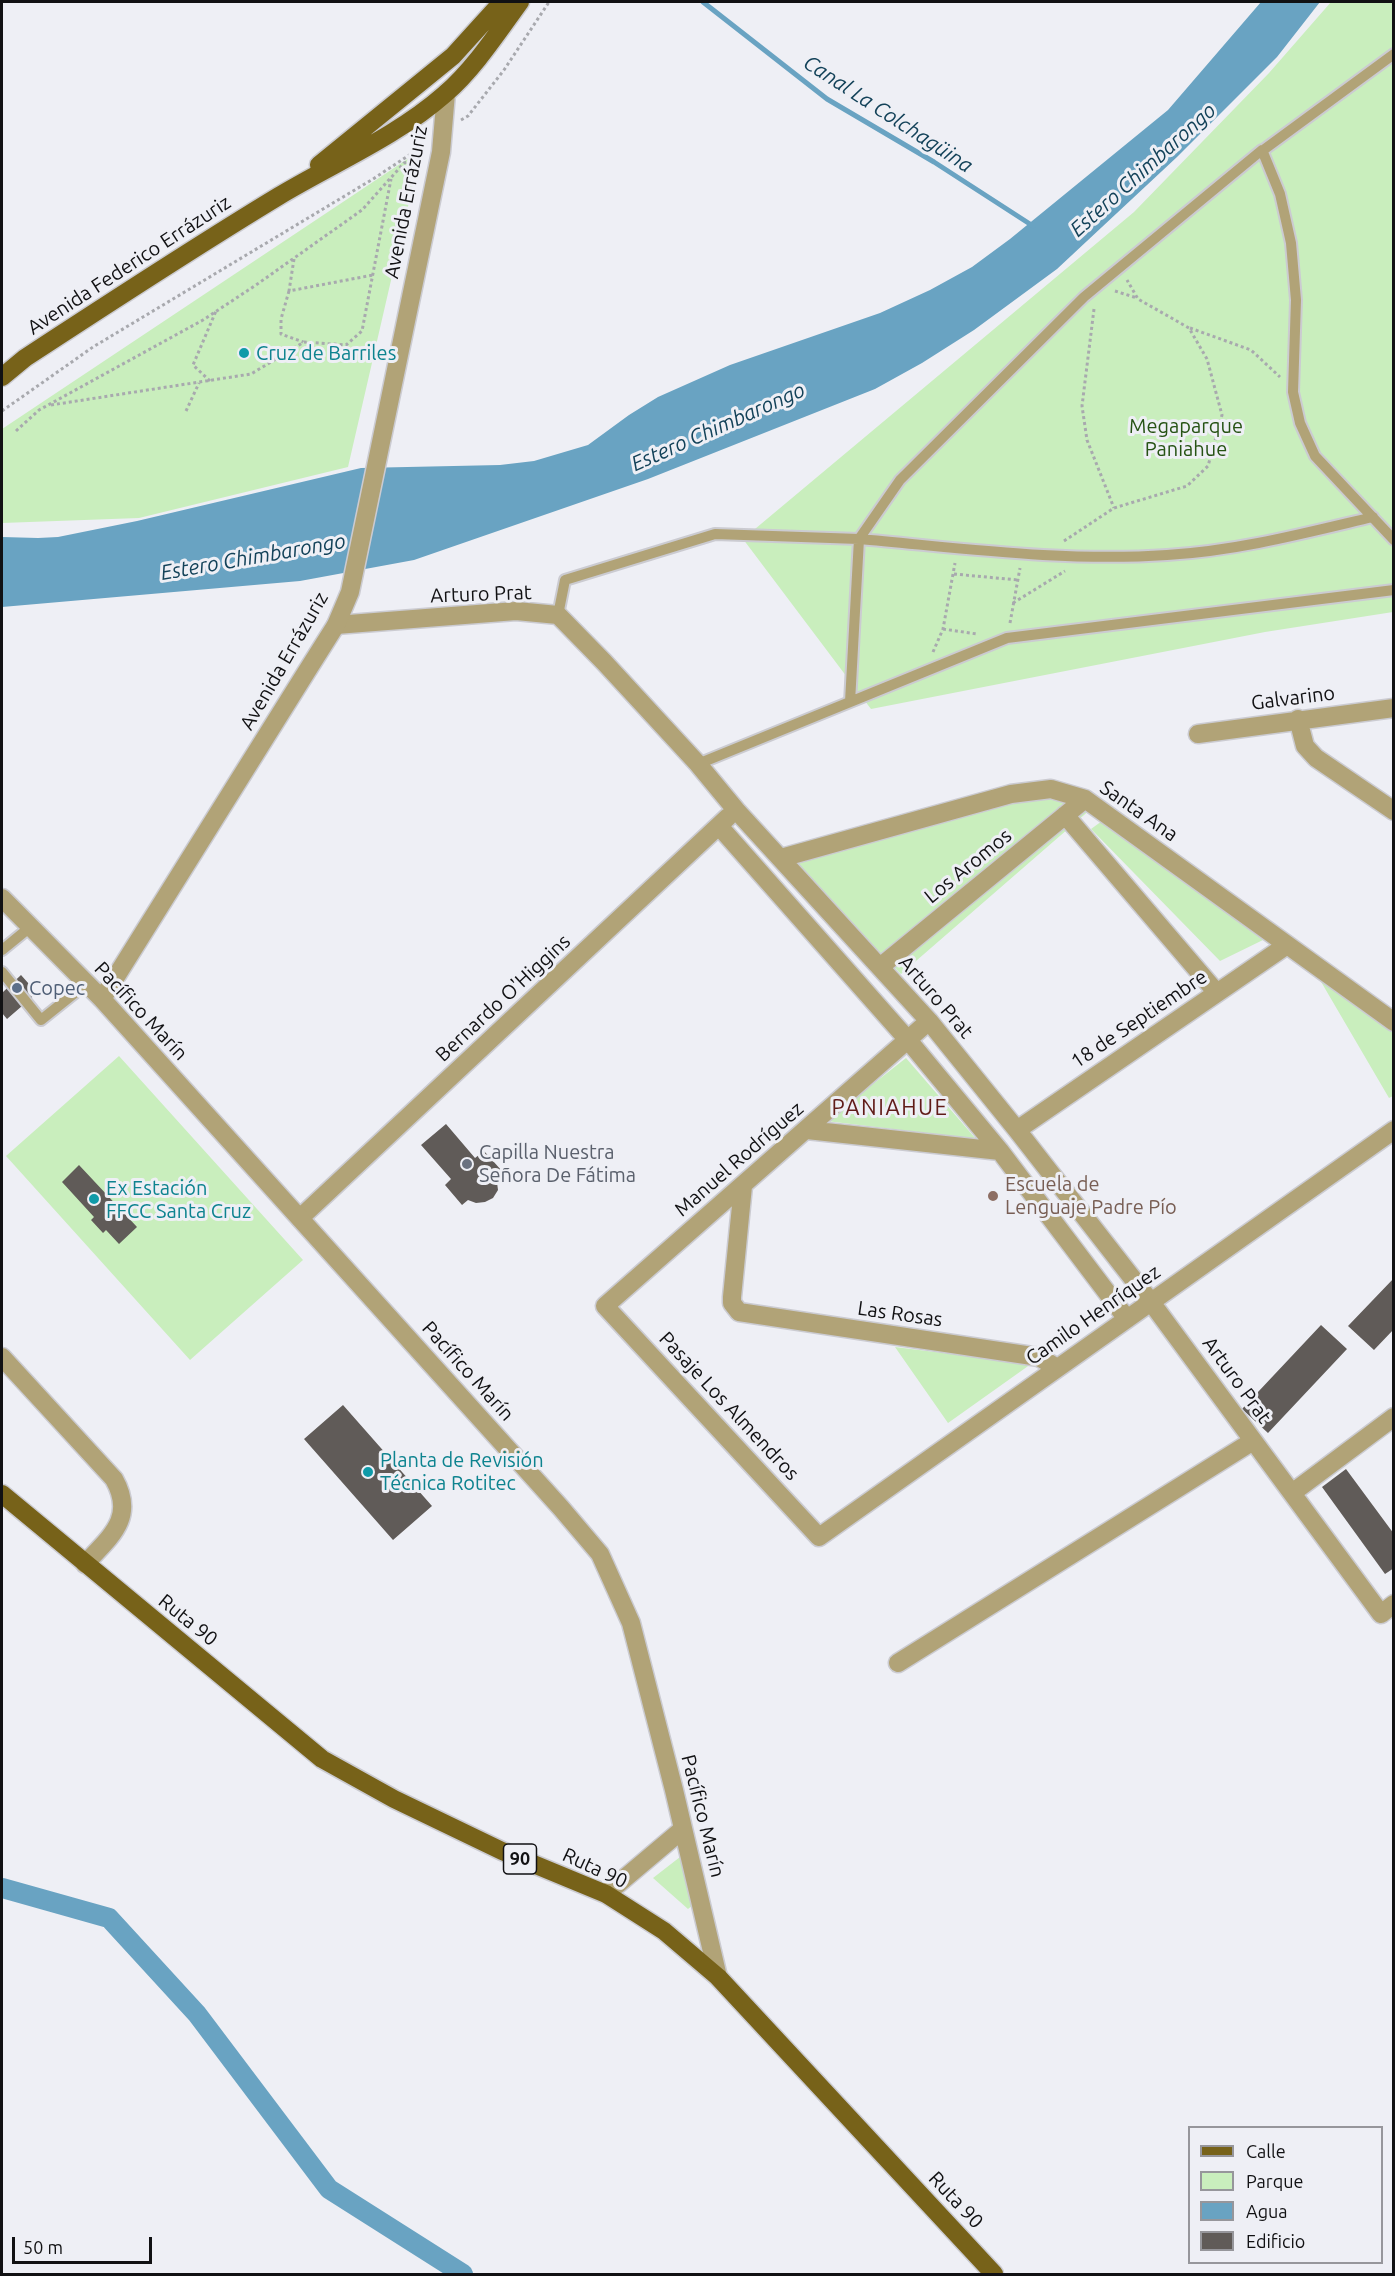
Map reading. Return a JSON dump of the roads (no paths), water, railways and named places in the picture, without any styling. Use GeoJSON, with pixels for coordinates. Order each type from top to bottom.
{"type":"FeatureCollection","features":[{"type":"Feature","properties":{"kind":"main road","name":"Avenida Federico Errázuriz"},"geometry":{"type":"LineString","coordinates":[[282,194],[453,56],[502,2]]}},
{"type":"Feature","properties":{"kind":"main road","name":"Avenida Federico Errázuriz"},"geometry":{"type":"LineString","coordinates":[[2,377],[25,358],[152,275],[282,194],[363,150],[446,93],[486,49],[520,2]]}},
{"type":"Feature","properties":{"kind":"main road"},"geometry":{"type":"LineString","coordinates":[[446,93],[453,56]]}},
{"type":"Feature","properties":{"kind":"main road","name":"Ruta 90"},"geometry":{"type":"LineString","coordinates":[[2,1494],[322,1759],[394,1799],[502,1851],[606,1894],[664,1931],[718,1977],[994,2274]]}},
{"type":"Feature","properties":{"kind":"street","name":"Avenida Errázuriz"},"geometry":{"type":"LineString","coordinates":[[102,999],[336,625],[350,592],[441,152],[446,93]]}},
{"type":"Feature","properties":{"kind":"street","name":"Arturo Prat"},"geometry":{"type":"LineString","coordinates":[[336,625],[516,611],[558,615],[698,764],[736,810],[929,1021],[1151,1302],[1292,1492],[1387,1609]]}},
{"type":"Feature","properties":{"kind":"street","name":"Galvarino"},"geometry":{"type":"LineString","coordinates":[[1198,734],[1394,708]]}},
{"type":"Feature","properties":{"kind":"street"},"geometry":{"type":"LineString","coordinates":[[1298,719],[1305,746],[1316,758],[1394,811]]}},
{"type":"Feature","properties":{"kind":"street","name":"Santa Ana"},"geometry":{"type":"LineString","coordinates":[[781,858],[1011,794],[1051,789],[1085,799],[1394,1022]]}},
{"type":"Feature","properties":{"kind":"street","name":"Los Aromos"},"geometry":{"type":"LineString","coordinates":[[880,968],[1085,799]]}},
{"type":"Feature","properties":{"kind":"street","name":"Bernardo O'Higgins"},"geometry":{"type":"LineString","coordinates":[[300,1218],[736,810]]}},
{"type":"Feature","properties":{"kind":"street"},"geometry":{"type":"LineString","coordinates":[[1065,815],[1216,993]]}},
{"type":"Feature","properties":{"kind":"street"},"geometry":{"type":"LineString","coordinates":[[719,826],[908,1040],[1000,1151],[1127,1319]]}},
{"type":"Feature","properties":{"kind":"street","name":"Pacífico Marín"},"geometry":{"type":"LineString","coordinates":[[2,898],[29,928],[102,999],[600,1554],[631,1623],[718,1977]]}},
{"type":"Feature","properties":{"kind":"street","name":"18 de Septiembre"},"geometry":{"type":"LineString","coordinates":[[1017,1130],[1287,945]]}},
{"type":"Feature","properties":{"kind":"street","name":"Manuel Rodríguez"},"geometry":{"type":"LineString","coordinates":[[605,1306],[929,1021]]}},
{"type":"Feature","properties":{"kind":"street"},"geometry":{"type":"LineString","coordinates":[[807,1130],[1000,1151]]}},
{"type":"Feature","properties":{"kind":"street","name":"Camilo Henríquez"},"geometry":{"type":"LineString","coordinates":[[819,1537],[1394,1130]]}},
{"type":"Feature","properties":{"kind":"street","name":"Las Rosas"},"geometry":{"type":"LineString","coordinates":[[743,1186],[732,1297],[734,1308],[744,1314],[1039,1356],[1057,1368]]}},
{"type":"Feature","properties":{"kind":"street","name":"Pasaje Los Almendros"},"geometry":{"type":"LineString","coordinates":[[605,1306],[819,1537]]}},
{"type":"Feature","properties":{"kind":"street"},"geometry":{"type":"LineString","coordinates":[[2,1357],[119,1487],[123,1506],[118,1526],[85,1564]]}},
{"type":"Feature","properties":{"kind":"street"},"geometry":{"type":"LineString","coordinates":[[1292,1492],[1394,1417]]}},
{"type":"Feature","properties":{"kind":"street"},"geometry":{"type":"LineString","coordinates":[[898,1663],[1253,1441]]}},
{"type":"Feature","properties":{"kind":"street"},"geometry":{"type":"LineString","coordinates":[[606,1894],[683,1829]]}},
{"type":"Feature","properties":{"kind":"lane"},"geometry":{"type":"LineString","coordinates":[[850,702],[859,539],[900,480],[1119,266],[1262,150],[1262,152],[1394,54]]}},
{"type":"Feature","properties":{"kind":"lane"},"geometry":{"type":"LineString","coordinates":[[1262,152],[1280,194],[1291,243],[1296,300],[1293,392],[1300,423],[1315,456],[1394,540]]}},
{"type":"Feature","properties":{"kind":"lane"},"geometry":{"type":"LineString","coordinates":[[558,615],[565,580],[715,534],[859,539],[1086,558],[1168,555],[1245,546],[1373,517]]}},
{"type":"Feature","properties":{"kind":"lane"},"geometry":{"type":"LineString","coordinates":[[698,764],[1007,638],[1394,590]]}},
{"type":"Feature","properties":{"kind":"lane"},"geometry":{"type":"LineString","coordinates":[[2,950],[29,928]]}},
{"type":"Feature","properties":{"kind":"lane"},"geometry":{"type":"LineString","coordinates":[[2,972],[41,1020],[86,984]]}},
{"type":"Feature","properties":{"kind":"water","name":"Estero Chimbarongo"},"geometry":{"type":"Polygon","coordinates":[[[1261,2],[1320,2],[1277,57],[1177,157],[1057,269],[974,330],[875,389],[648,479],[414,560],[300,581],[2,607],[2,537],[58,537],[137,521],[361,468],[500,465],[534,461],[588,445],[658,397],[730,365],[880,313],[930,290],[972,267],[1010,239],[1168,110],[1261,2]]]}},
{"type":"Feature","properties":{"kind":"waterway","name":"Canal La Colchagüina"},"geometry":{"type":"LineString","coordinates":[[703,2],[827,99],[934,162],[1033,226]]}},
{"type":"Feature","properties":{"kind":"waterway"},"geometry":{"type":"LineString","coordinates":[[2,1888],[109,1918],[197,2014],[329,2189],[463,2274]]}},
{"type":"Feature","properties":{"kind":"place","name":"Cruz de Barriles"},"geometry":{"type":"Point","coordinates":[244,353]}},
{"type":"Feature","properties":{"kind":"place","name":"Copec"},"geometry":{"type":"Point","coordinates":[17,988]}},
{"type":"Feature","properties":{"kind":"place","name":"Capilla Nuestra Señora De Fátima"},"geometry":{"type":"Point","coordinates":[467,1164]}},
{"type":"Feature","properties":{"kind":"place","name":"Escuela de Lenguaje Padre Pío"},"geometry":{"type":"Point","coordinates":[993,1196]}},
{"type":"Feature","properties":{"kind":"place","name":"Ex Estación FFCC Santa Cruz"},"geometry":{"type":"Point","coordinates":[94,1199]}},
{"type":"Feature","properties":{"kind":"place","name":"Planta de Revisión Técnica Rotitec"},"geometry":{"type":"Point","coordinates":[368,1472]}},
{"type":"Feature","properties":{"kind":"district","name":"PANIAHUE"},"geometry":{"type":"Point","coordinates":[890,1108]}},
{"type":"Feature","properties":{"kind":"park label","name":"Megaparque Paniahue"},"geometry":{"type":"Point","coordinates":[1186,438]}}]}
